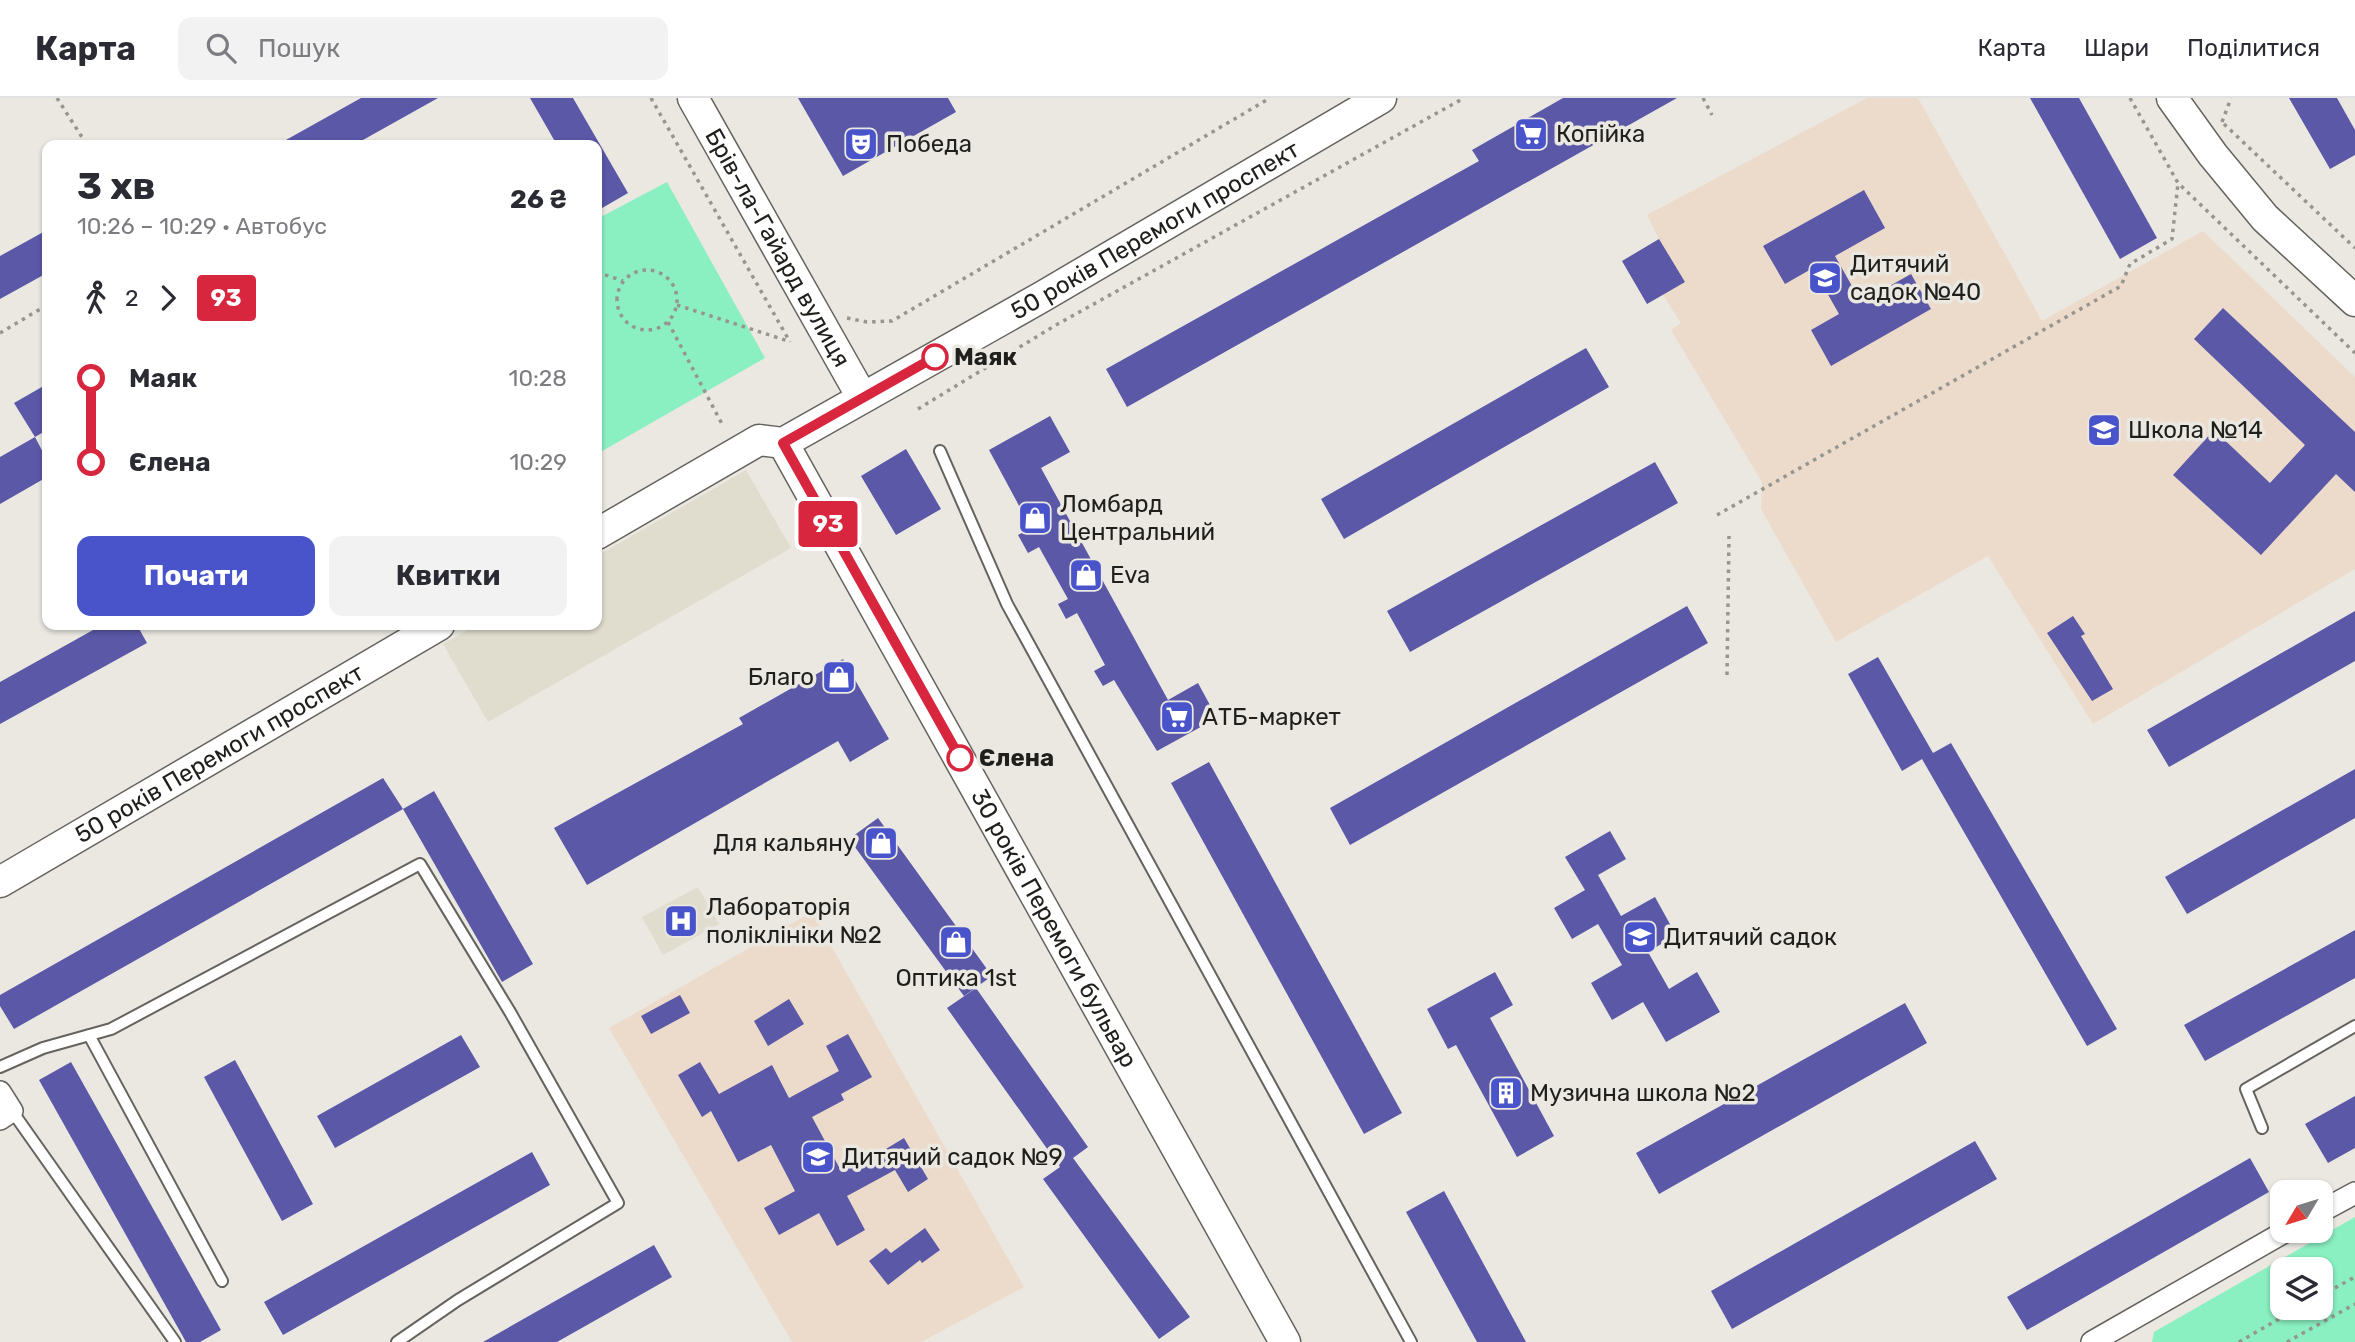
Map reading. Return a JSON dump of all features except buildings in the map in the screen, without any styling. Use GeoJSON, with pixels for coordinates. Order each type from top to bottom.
{"type":"FeatureCollection","features":[{"type":"Feature","properties":{"kind":"main road","name":"Брів-ла-Гайард вулиця"},"geometry":{"type":"LineString","coordinates":[[693,98],[862,397]]}},
{"type":"Feature","properties":{"kind":"main road","name":"50 років Перемоги проспект"},"geometry":{"type":"LineString","coordinates":[[602,531],[759,440],[783,443],[1040,298],[1381,98]]}},
{"type":"Feature","properties":{"kind":"main road"},"geometry":{"type":"LineString","coordinates":[[2172,98],[2213,155],[2265,218],[2355,301]]}},
{"type":"Feature","properties":{"kind":"main road","name":"30 років Перемоги бульвар"},"geometry":{"type":"LineString","coordinates":[[783,443],[1285,1342]]}},
{"type":"Feature","properties":{"kind":"main road","name":"50 років Перемоги проспект"},"geometry":{"type":"LineString","coordinates":[[0,882],[430,630]]}},
{"type":"Feature","properties":{"kind":"street"},"geometry":{"type":"LineString","coordinates":[[0,1092],[6,1115]]}},
{"type":"Feature","properties":{"kind":"street"},"geometry":{"type":"LineString","coordinates":[[2333,1205],[2355,1193]]}},
{"type":"Feature","properties":{"kind":"street"},"geometry":{"type":"LineString","coordinates":[[2092,1342],[2270,1240]]}},
{"type":"Feature","properties":{"kind":"lane"},"geometry":{"type":"LineString","coordinates":[[940,451],[1007,604],[1411,1342]]}},
{"type":"Feature","properties":{"kind":"lane"},"geometry":{"type":"LineString","coordinates":[[0,1067],[43,1048],[111,1029],[420,864],[510,1012],[618,1203],[458,1300],[397,1342]]}},
{"type":"Feature","properties":{"kind":"lane"},"geometry":{"type":"LineString","coordinates":[[2262,1128],[2246,1088],[2355,1026]]}},
{"type":"Feature","properties":{"kind":"lane"},"geometry":{"type":"LineString","coordinates":[[89,1035],[222,1281]]}},
{"type":"Feature","properties":{"kind":"lane"},"geometry":{"type":"LineString","coordinates":[[6,1115],[176,1342]]}},
{"type":"Feature","properties":{"kind":"path"},"geometry":{"type":"LineString","coordinates":[[57,98],[84,140]]}},
{"type":"Feature","properties":{"kind":"path"},"geometry":{"type":"LineString","coordinates":[[651,98],[790,342],[677,305]]}},
{"type":"Feature","properties":{"kind":"path"},"geometry":{"type":"LineString","coordinates":[[838,316],[867,323],[892,320],[1270,98]]}},
{"type":"Feature","properties":{"kind":"path"},"geometry":{"type":"LineString","coordinates":[[918,409],[1068,318],[1464,98]]}},
{"type":"Feature","properties":{"kind":"path"},"geometry":{"type":"LineString","coordinates":[[1703,98],[1712,115]]}},
{"type":"Feature","properties":{"kind":"path"},"geometry":{"type":"LineString","coordinates":[[2130,98],[2178,183],[2355,353]]}},
{"type":"Feature","properties":{"kind":"path"},"geometry":{"type":"LineString","coordinates":[[2222,122],[2231,98]]}},
{"type":"Feature","properties":{"kind":"path"},"geometry":{"type":"LineString","coordinates":[[2215,114],[2355,248]]}},
{"type":"Feature","properties":{"kind":"path"},"geometry":{"type":"LineString","coordinates":[[1717,515],[2121,286],[2130,264],[2172,239],[2178,183]]}},
{"type":"Feature","properties":{"kind":"path"},"geometry":{"type":"LineString","coordinates":[[640,270],[660,272],[674,286],[677,305],[668,322],[660,328],[640,329],[623,318],[617,300],[624,281],[640,270]]}},
{"type":"Feature","properties":{"kind":"path"},"geometry":{"type":"LineString","coordinates":[[602,274],[624,281]]}},
{"type":"Feature","properties":{"kind":"path"},"geometry":{"type":"LineString","coordinates":[[0,333],[42,308]]}},
{"type":"Feature","properties":{"kind":"path"},"geometry":{"type":"LineString","coordinates":[[668,322],[722,424]]}},
{"type":"Feature","properties":{"kind":"path"},"geometry":{"type":"LineString","coordinates":[[1727,675],[1729,536]]}},
{"type":"Feature","properties":{"kind":"path"},"geometry":{"type":"LineString","coordinates":[[2333,1289],[2355,1277]]}},
{"type":"Feature","properties":{"kind":"path"},"geometry":{"type":"LineString","coordinates":[[2287,1342],[2355,1304]]}},
{"type":"Feature","properties":{"kind":"path"},"geometry":{"type":"LineString","coordinates":[[2239,1342],[2278,1320]]}},
{"type":"Feature","properties":{"kind":"shaded area","name":"Школа №14"},"geometry":{"type":"Polygon","coordinates":[[[1867,98],[1918,98],[2042,321],[2203,231],[2355,377],[2355,569],[2093,724],[1988,556],[1836,642],[1761,509],[1762,482],[1671,330],[1681,323],[1663,295],[1647,304],[1622,261],[1659,239],[1647,215],[1867,98]]]}},
{"type":"Feature","properties":{"kind":"shaded area"},"geometry":{"type":"Polygon","coordinates":[[[746,470],[791,548],[488,722],[443,644],[468,630],[602,630],[602,553],[746,470]]]}},
{"type":"Feature","properties":{"kind":"shaded area","name":"Лабораторія поліклініки №2"},"geometry":{"type":"Polygon","coordinates":[[[698,887],[719,924],[663,955],[642,917],[698,887]]]}},
{"type":"Feature","properties":{"kind":"shaded area","name":"Дитячий садок №9"},"geometry":{"type":"Polygon","coordinates":[[[812,912],[1024,1287],[921,1342],[792,1342],[609,1028],[812,912]]]}},
{"type":"Feature","properties":{"kind":"green space"},"geometry":{"type":"Polygon","coordinates":[[[667,182],[765,358],[602,451],[602,216],[667,182]]]}},
{"type":"Feature","properties":{"kind":"green space"},"geometry":{"type":"Polygon","coordinates":[[[2355,1217],[2355,1342],[2152,1342],[2154,1332],[2270,1266],[2270,1320],[2333,1320],[2333,1257],[2285,1257],[2310,1243],[2333,1243],[2333,1230],[2355,1217]]]}},
{"type":"Feature","properties":{"kind":"bus line","name":"93"},"geometry":{"type":"LineString","coordinates":[[935,357],[783,443],[960,758]]}},
{"type":"Feature","properties":{"kind":"place","name":"Копійка"},"geometry":{"type":"Point","coordinates":[1531,134]}},
{"type":"Feature","properties":{"kind":"place","name":"Победа"},"geometry":{"type":"Point","coordinates":[861,144]}},
{"type":"Feature","properties":{"kind":"place","name":"Дитячий садок №40"},"geometry":{"type":"Point","coordinates":[1825,278]}},
{"type":"Feature","properties":{"kind":"place","name":"Маяк"},"geometry":{"type":"Point","coordinates":[935,357]}},
{"type":"Feature","properties":{"kind":"place","name":"Школа №14"},"geometry":{"type":"Point","coordinates":[2104,430]}},
{"type":"Feature","properties":{"kind":"place","name":"Ломбард Центральний"},"geometry":{"type":"Point","coordinates":[1035,518]}},
{"type":"Feature","properties":{"kind":"place","name":"Eva"},"geometry":{"type":"Point","coordinates":[1086,575]}},
{"type":"Feature","properties":{"kind":"place","name":"Благо"},"geometry":{"type":"Point","coordinates":[839,677]}},
{"type":"Feature","properties":{"kind":"place","name":"АТБ-маркет"},"geometry":{"type":"Point","coordinates":[1177,717]}},
{"type":"Feature","properties":{"kind":"place","name":"Єлена"},"geometry":{"type":"Point","coordinates":[960,758]}},
{"type":"Feature","properties":{"kind":"place","name":"Для кальяну"},"geometry":{"type":"Point","coordinates":[881,843]}},
{"type":"Feature","properties":{"kind":"place","name":"Лабораторія поліклініки №2"},"geometry":{"type":"Point","coordinates":[681,921]}},
{"type":"Feature","properties":{"kind":"place","name":"Дитячий садок"},"geometry":{"type":"Point","coordinates":[1640,937]}},
{"type":"Feature","properties":{"kind":"place","name":"Оптика 1st"},"geometry":{"type":"Point","coordinates":[956,942]}},
{"type":"Feature","properties":{"kind":"place","name":"Музична школа №2"},"geometry":{"type":"Point","coordinates":[1506,1093]}},
{"type":"Feature","properties":{"kind":"place","name":"Дитячий садок №9"},"geometry":{"type":"Point","coordinates":[818,1157]}}]}
